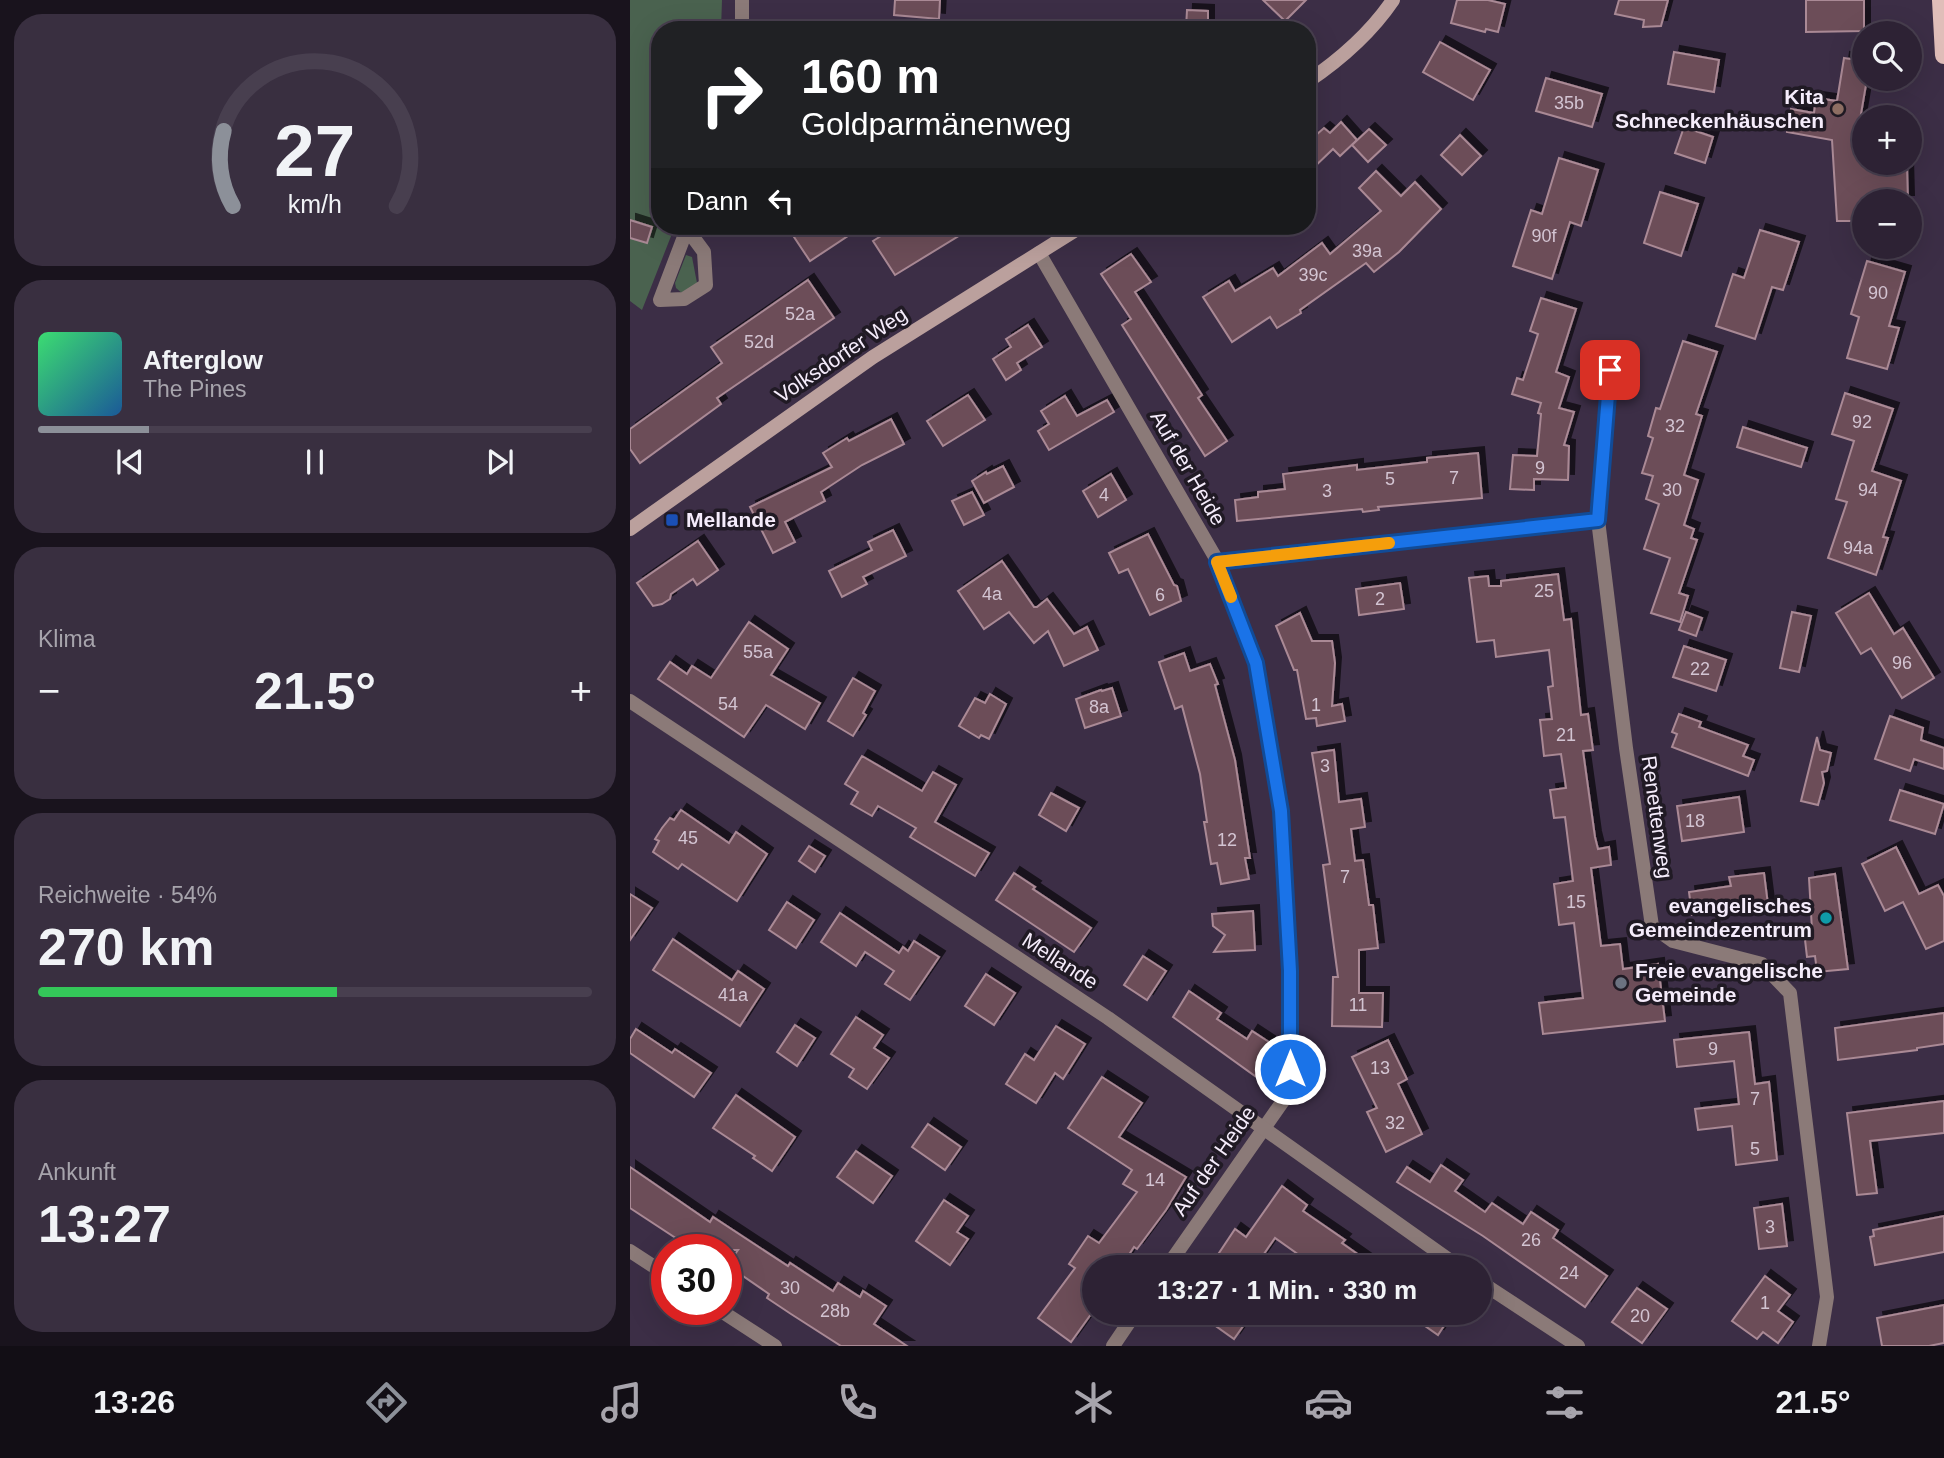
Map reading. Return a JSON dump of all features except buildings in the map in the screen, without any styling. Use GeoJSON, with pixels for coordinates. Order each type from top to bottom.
{"type":"FeatureCollection","features":[{"type":"Feature","properties":{"kind":"main road"},"geometry":{"type":"LineString","coordinates":[[1941,0],[1944,55]]}},
{"type":"Feature","properties":{"kind":"street"},"geometry":{"type":"LineString","coordinates":[[742,0],[742,21]]}},
{"type":"Feature","properties":{"kind":"street"},"geometry":{"type":"LineString","coordinates":[[1316,76],[1349,52],[1378,23],[1393,0]]}},
{"type":"Feature","properties":{"kind":"street"},"geometry":{"type":"LineString","coordinates":[[685,235],[660,300],[684,299],[706,285],[704,252],[693,235]]}},
{"type":"Feature","properties":{"kind":"street","name":"Volksdorfer Weg"},"geometry":{"type":"LineString","coordinates":[[630,528],[873,358],[1068,235]]}},
{"type":"Feature","properties":{"kind":"street","name":"Auf der Heide"},"geometry":{"type":"LineString","coordinates":[[1039,253],[1217,562],[1256,663],[1281,811],[1290,971],[1290,1091],[1175,1255]]}},
{"type":"Feature","properties":{"kind":"street","name":"Renettenweg"},"geometry":{"type":"LineString","coordinates":[[1610,370],[1598,520],[1626,748],[1652,926],[1673,941],[1762,964],[1790,993],[1828,1297],[1819,1346]]}},
{"type":"Feature","properties":{"kind":"street"},"geometry":{"type":"LineString","coordinates":[[1217,562],[1598,520]]}},
{"type":"Feature","properties":{"kind":"street","name":"Mellande"},"geometry":{"type":"LineString","coordinates":[[630,701],[1108,1018],[1443,1255]]}},
{"type":"Feature","properties":{"kind":"street"},"geometry":{"type":"LineString","coordinates":[[630,1251],[651,1265]]}},
{"type":"Feature","properties":{"kind":"street"},"geometry":{"type":"LineString","coordinates":[[1492,1290],[1578,1346]]}},
{"type":"Feature","properties":{"kind":"street"},"geometry":{"type":"LineString","coordinates":[[742,1325],[775,1346]]}},
{"type":"Feature","properties":{"kind":"street"},"geometry":{"type":"LineString","coordinates":[[1113,1346],[1127,1325]]}},
{"type":"Feature","properties":{"kind":"green space"},"geometry":{"type":"Polygon","coordinates":[[[630,0],[722,0],[721,21],[651,21],[651,235],[671,235],[642,310],[630,301],[630,0]]]}},
{"type":"Feature","properties":{"kind":"green space"},"geometry":{"type":"Polygon","coordinates":[[[686,255],[692,257],[697,283],[683,294],[676,288],[675,283],[686,255]]]}},
{"type":"Feature","properties":{"kind":"slow traffic"},"geometry":{"type":"LineString","coordinates":[[1231,597],[1217,562],[1389,543]]}},
{"type":"Feature","properties":{"kind":"place","name":"Kita Schneckenhäuschen"},"geometry":{"type":"Point","coordinates":[1838,109]}},
{"type":"Feature","properties":{"kind":"place","name":"Mellande"},"geometry":{"type":"Point","coordinates":[672,520]}},
{"type":"Feature","properties":{"kind":"place","name":"evangelisches Gemeindezentrum"},"geometry":{"type":"Point","coordinates":[1826,918]}},
{"type":"Feature","properties":{"kind":"place","name":"Freie evangelische Gemeinde"},"geometry":{"type":"Point","coordinates":[1621,983]}},
{"type":"Feature","properties":{"kind":"route"},"geometry":{"type":"LineString","coordinates":[[1290,1069],[1290,971],[1281,811],[1256,663],[1217,562],[1598,520],[1610,370]]}}]}
